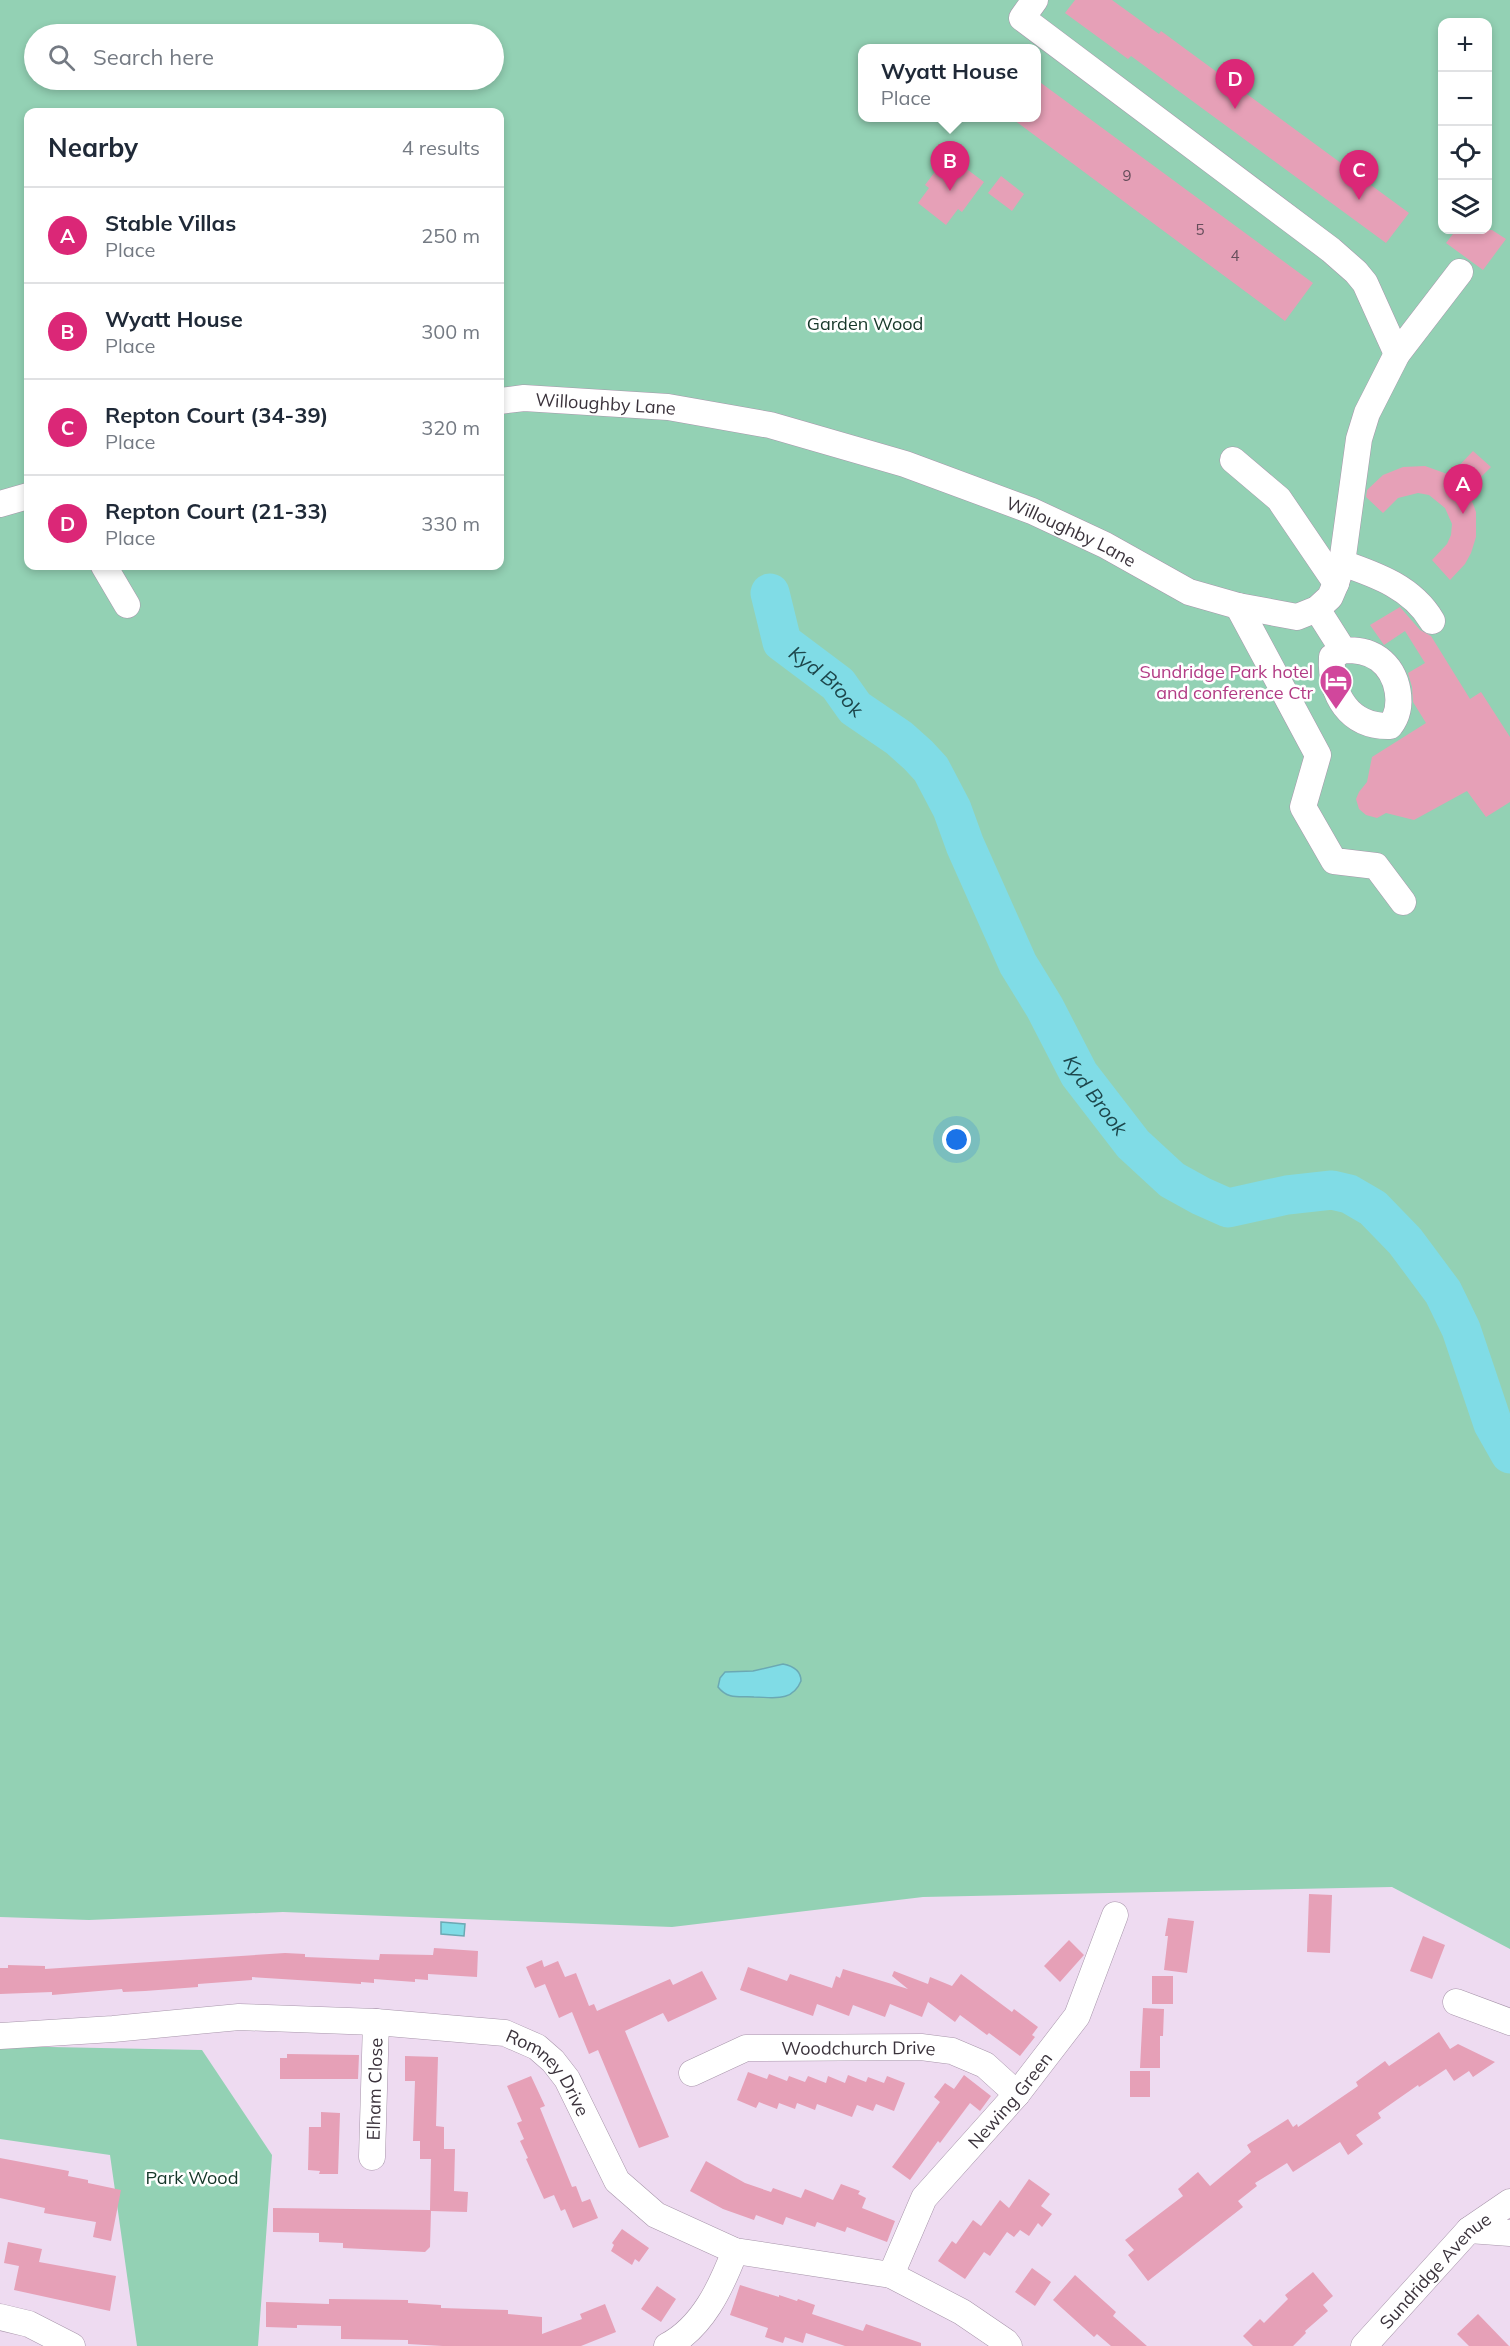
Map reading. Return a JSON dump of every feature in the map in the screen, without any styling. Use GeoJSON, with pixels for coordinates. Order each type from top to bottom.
{"type":"FeatureCollection","features":[{"type":"Feature","properties":{"kind":"street"},"geometry":{"type":"LineString","coordinates":[[1035,0],[1022,18],[1331,250],[1356,272],[1371,294],[1397,354]]}},
{"type":"Feature","properties":{"kind":"street"},"geometry":{"type":"LineString","coordinates":[[1343,650],[1317,609],[1330,597],[1339,573],[1359,439],[1367,413],[1397,354],[1460,272]]}},
{"type":"Feature","properties":{"kind":"street","name":"Willoughby Lane"},"geometry":{"type":"LineString","coordinates":[[504,400],[524,398],[668,407],[770,425],[905,464],[1032,511],[1105,545],[1189,592],[1238,606],[1297,616],[1317,609]]}},
{"type":"Feature","properties":{"kind":"street"},"geometry":{"type":"LineString","coordinates":[[1233,460],[1279,499],[1339,573]]}},
{"type":"Feature","properties":{"kind":"street"},"geometry":{"type":"LineString","coordinates":[[0,504],[24,497]]}},
{"type":"Feature","properties":{"kind":"street"},"geometry":{"type":"LineString","coordinates":[[106,570],[127,605]]}},
{"type":"Feature","properties":{"kind":"street"},"geometry":{"type":"LineString","coordinates":[[1339,573],[1368,572],[1414,597],[1424,607],[1432,621]]}},
{"type":"Feature","properties":{"kind":"street"},"geometry":{"type":"LineString","coordinates":[[1238,606],[1318,755],[1303,807],[1334,861],[1377,866],[1403,902]]}},
{"type":"Feature","properties":{"kind":"street","name":"Newing Green"},"geometry":{"type":"LineString","coordinates":[[891,2275],[924,2198],[1017,2094],[1077,2016],[1115,1915]]}},
{"type":"Feature","properties":{"kind":"street"},"geometry":{"type":"LineString","coordinates":[[1456,2002],[1510,2022]]}},
{"type":"Feature","properties":{"kind":"street","name":"Romney Drive"},"geometry":{"type":"LineString","coordinates":[[0,2036],[113,2030],[239,2017],[376,2022],[505,2033],[537,2047],[553,2061],[567,2079],[617,2181],[656,2216],[735,2251],[891,2275],[962,2312],[1009,2346]]}},
{"type":"Feature","properties":{"kind":"street","name":"Elham Close"},"geometry":{"type":"LineString","coordinates":[[372,2157],[376,2022]]}},
{"type":"Feature","properties":{"kind":"street","name":"Woodchurch Drive"},"geometry":{"type":"LineString","coordinates":[[692,2073],[746,2048],[921,2047],[952,2051],[985,2066],[1017,2094]]}},
{"type":"Feature","properties":{"kind":"street","name":"Sundridge Avenue"},"geometry":{"type":"LineString","coordinates":[[1364,2346],[1469,2230],[1510,2202]]}},
{"type":"Feature","properties":{"kind":"street"},"geometry":{"type":"LineString","coordinates":[[1469,2230],[1510,2233]]}},
{"type":"Feature","properties":{"kind":"street"},"geometry":{"type":"LineString","coordinates":[[667,2346],[699,2320],[720,2289],[735,2251]]}},
{"type":"Feature","properties":{"kind":"street"},"geometry":{"type":"LineString","coordinates":[[0,2317],[29,2324],[72,2346]]}},
{"type":"Feature","properties":{"kind":"green space","name":"Garden Wood"},"geometry":{"type":"Polygon","coordinates":[[[0,0],[1510,0],[1510,1949],[1392,1887],[923,1897],[672,1927],[283,1912],[89,1920],[0,1917],[0,0]]]}},
{"type":"Feature","properties":{"kind":"green space","name":"Park Wood"},"geometry":{"type":"Polygon","coordinates":[[[0,2046],[202,2050],[272,2155],[258,2346],[137,2346],[110,2155],[0,2139],[0,2046]]]}},
{"type":"Feature","properties":{"kind":"water"},"geometry":{"type":"Polygon","coordinates":[[[783,1664],[796,1669],[801,1677],[797,1688],[787,1696],[774,1698],[734,1696],[726,1694],[718,1687],[720,1678],[725,1672],[753,1671],[783,1664]]]}},
{"type":"Feature","properties":{"kind":"water"},"geometry":{"type":"Polygon","coordinates":[[[441,1922],[465,1924],[464,1936],[441,1934],[441,1922]]]}},
{"type":"Feature","properties":{"kind":"building"},"geometry":{"type":"Polygon","coordinates":[[[1075,0],[1112,0],[1159,34],[1161,31],[1409,213],[1386,243],[1131,56],[1128,59],[1065,13],[1075,0]]]}},
{"type":"Feature","properties":{"kind":"building"},"geometry":{"type":"Polygon","coordinates":[[[1041,83],[1313,283],[1285,321],[1017,122],[1041,122],[1041,83]]]}},
{"type":"Feature","properties":{"kind":"building"},"geometry":{"type":"Polygon","coordinates":[[[952,158],[984,182],[962,212],[958,209],[946,225],[918,203],[929,188],[925,185],[937,169],[941,172],[952,158]]]}},
{"type":"Feature","properties":{"kind":"building"},"geometry":{"type":"Polygon","coordinates":[[[1001,176],[1024,194],[1012,211],[988,193],[1001,176]]]}},
{"type":"Feature","properties":{"kind":"building"},"geometry":{"type":"Polygon","coordinates":[[[1492,230],[1506,239],[1483,270],[1446,243],[1453,234],[1492,234],[1492,230]]]}},
{"type":"Feature","properties":{"kind":"building"},"geometry":{"type":"Polygon","coordinates":[[[1473,451],[1491,467],[1468,490],[1476,512],[1476,537],[1465,564],[1450,580],[1432,560],[1447,544],[1451,535],[1452,524],[1445,508],[1429,495],[1418,493],[1398,498],[1383,513],[1366,497],[1367,490],[1383,475],[1403,467],[1425,466],[1450,475],[1473,451]]]}},
{"type":"Feature","properties":{"kind":"building"},"geometry":{"type":"Polygon","coordinates":[[[1400,607],[1420,630],[1431,636],[1470,699],[1481,692],[1510,737],[1510,802],[1486,817],[1467,791],[1414,820],[1386,813],[1377,818],[1366,815],[1359,809],[1356,799],[1367,782],[1372,757],[1426,723],[1413,702],[1408,673],[1425,663],[1405,631],[1384,645],[1370,625],[1400,607]]]}},
{"type":"Feature","properties":{"kind":"building"},"geometry":{"type":"Polygon","coordinates":[[[1309,1894],[1332,1895],[1330,1953],[1307,1952],[1309,1894]]]}},
{"type":"Feature","properties":{"kind":"building"},"geometry":{"type":"Polygon","coordinates":[[[1168,1918],[1194,1921],[1187,1973],[1164,1970],[1168,1918]]]}},
{"type":"Feature","properties":{"kind":"building"},"geometry":{"type":"Polygon","coordinates":[[[1423,1936],[1445,1945],[1432,1979],[1410,1971],[1423,1936]]]}},
{"type":"Feature","properties":{"kind":"building"},"geometry":{"type":"Polygon","coordinates":[[[1069,1940],[1084,1955],[1060,1982],[1044,1966],[1069,1940]]]}},
{"type":"Feature","properties":{"kind":"building"},"geometry":{"type":"Polygon","coordinates":[[[434,1948],[478,1951],[477,1977],[428,1974],[428,1980],[415,1979],[415,1982],[374,1979],[374,1983],[361,1982],[361,1984],[252,1977],[252,1980],[145,1991],[123,1992],[122,1989],[52,1995],[52,1992],[0,1994],[0,1968],[8,1968],[8,1965],[45,1966],[45,1969],[285,1953],[305,1954],[305,1957],[379,1960],[380,1954],[433,1955],[434,1948]]]}},
{"type":"Feature","properties":{"kind":"building"},"geometry":{"type":"Polygon","coordinates":[[[542,1960],[544,1967],[558,1961],[565,1977],[576,1973],[589,2006],[594,2004],[597,2011],[670,1979],[673,1985],[702,1971],[717,1999],[668,2022],[663,2013],[625,2031],[669,2137],[639,2148],[598,2050],[589,2054],[572,2012],[559,2018],[545,1984],[535,1988],[526,1967],[542,1960]]]}},
{"type":"Feature","properties":{"kind":"building"},"geometry":{"type":"Polygon","coordinates":[[[748,1967],[787,1981],[790,1974],[832,1988],[836,1976],[840,1978],[843,1969],[908,1989],[892,1976],[894,1971],[928,1984],[930,1977],[952,1986],[961,1974],[1012,2012],[1014,2009],[1038,2027],[1032,2035],[1035,2037],[1020,2056],[960,2015],[955,2022],[928,2002],[922,2017],[890,2004],[885,2017],[853,2005],[849,2016],[817,2004],[813,2016],[740,1990],[748,1967]]]}},
{"type":"Feature","properties":{"kind":"building"},"geometry":{"type":"Polygon","coordinates":[[[1152,1976],[1173,1976],[1173,2004],[1152,2004],[1152,1976]]]}},
{"type":"Feature","properties":{"kind":"building"},"geometry":{"type":"Polygon","coordinates":[[[1143,2008],[1164,2009],[1163,2036],[1160,2036],[1160,2068],[1140,2068],[1143,2008]]]}},
{"type":"Feature","properties":{"kind":"building"},"geometry":{"type":"Polygon","coordinates":[[[1439,2032],[1450,2049],[1458,2044],[1495,2062],[1473,2077],[1469,2071],[1454,2081],[1446,2069],[1419,2087],[1418,2085],[1378,2113],[1381,2118],[1356,2135],[1363,2144],[1348,2155],[1340,2142],[1293,2172],[1287,2163],[1255,2183],[1257,2186],[1238,2201],[1243,2207],[1148,2281],[1128,2255],[1134,2250],[1125,2240],[1183,2196],[1178,2189],[1198,2172],[1210,2186],[1251,2152],[1247,2145],[1288,2119],[1293,2127],[1297,2124],[1298,2127],[1358,2086],[1356,2082],[1385,2061],[1389,2066],[1439,2032]]]}},
{"type":"Feature","properties":{"kind":"building"},"geometry":{"type":"Polygon","coordinates":[[[287,2054],[359,2055],[358,2079],[280,2079],[280,2058],[287,2058],[287,2054]]]}},
{"type":"Feature","properties":{"kind":"building"},"geometry":{"type":"Polygon","coordinates":[[[405,2056],[438,2057],[436,2126],[444,2127],[444,2149],[455,2149],[454,2191],[468,2192],[467,2212],[431,2211],[430,2247],[425,2252],[343,2248],[343,2243],[319,2242],[319,2233],[273,2232],[273,2208],[430,2210],[431,2159],[420,2159],[420,2141],[413,2141],[415,2081],[405,2081],[405,2056]]]}},
{"type":"Feature","properties":{"kind":"building"},"geometry":{"type":"Polygon","coordinates":[[[1130,2071],[1150,2071],[1150,2097],[1130,2097],[1130,2071]]]}},
{"type":"Feature","properties":{"kind":"building"},"geometry":{"type":"Polygon","coordinates":[[[748,2072],[767,2079],[769,2074],[787,2081],[789,2076],[805,2082],[808,2076],[826,2083],[828,2076],[845,2083],[848,2075],[866,2082],[868,2077],[884,2083],[887,2076],[905,2083],[894,2111],[876,2104],[873,2111],[857,2105],[852,2117],[817,2104],[815,2110],[797,2103],[795,2109],[779,2103],[777,2109],[759,2102],[756,2108],[737,2100],[748,2072]]]}},
{"type":"Feature","properties":{"kind":"building"},"geometry":{"type":"Polygon","coordinates":[[[964,2075],[991,2096],[980,2111],[970,2103],[940,2143],[938,2141],[910,2180],[892,2167],[940,2102],[934,2097],[945,2083],[954,2089],[964,2075]]]}},
{"type":"Feature","properties":{"kind":"building"},"geometry":{"type":"Polygon","coordinates":[[[531,2076],[545,2106],[540,2108],[572,2187],[576,2186],[582,2202],[590,2199],[598,2218],[573,2228],[565,2209],[561,2211],[554,2195],[544,2199],[520,2141],[524,2139],[517,2123],[522,2121],[507,2086],[531,2076]]]}},
{"type":"Feature","properties":{"kind":"building"},"geometry":{"type":"Polygon","coordinates":[[[321,2112],[340,2113],[338,2174],[319,2174],[320,2171],[308,2170],[309,2127],[321,2127],[321,2112]]]}},
{"type":"Feature","properties":{"kind":"building"},"geometry":{"type":"Polygon","coordinates":[[[0,2158],[69,2171],[68,2176],[121,2190],[111,2241],[93,2237],[96,2222],[44,2213],[45,2208],[0,2198],[0,2158]]]}},
{"type":"Feature","properties":{"kind":"building"},"geometry":{"type":"Polygon","coordinates":[[[706,2161],[745,2183],[771,2192],[773,2188],[801,2198],[805,2189],[833,2200],[841,2184],[860,2191],[858,2194],[866,2198],[862,2208],[895,2221],[887,2242],[847,2227],[845,2232],[817,2222],[815,2227],[786,2217],[783,2225],[756,2215],[754,2220],[723,2209],[690,2191],[706,2161]]]}},
{"type":"Feature","properties":{"kind":"building"},"geometry":{"type":"Polygon","coordinates":[[[1029,2179],[1050,2194],[1041,2206],[1052,2214],[1042,2227],[1038,2223],[1029,2236],[1020,2230],[1014,2237],[1007,2232],[990,2256],[984,2252],[965,2279],[938,2261],[952,2241],[956,2244],[973,2220],[981,2226],[1000,2200],[1009,2208],[1029,2179]]]}},
{"type":"Feature","properties":{"kind":"building"},"geometry":{"type":"Polygon","coordinates":[[[622,2229],[649,2248],[639,2262],[635,2259],[632,2265],[611,2251],[614,2245],[612,2243],[622,2229]]]}},
{"type":"Feature","properties":{"kind":"building"},"geometry":{"type":"Polygon","coordinates":[[[8,2242],[42,2249],[39,2262],[116,2276],[110,2311],[14,2290],[19,2266],[4,2263],[8,2242]]]}},
{"type":"Feature","properties":{"kind":"building"},"geometry":{"type":"Polygon","coordinates":[[[1032,2268],[1051,2282],[1035,2306],[1015,2292],[1032,2268]]]}},
{"type":"Feature","properties":{"kind":"building"},"geometry":{"type":"Polygon","coordinates":[[[1313,2272],[1333,2296],[1323,2305],[1328,2311],[1305,2331],[1306,2333],[1293,2346],[1253,2346],[1243,2336],[1260,2319],[1264,2323],[1288,2299],[1285,2295],[1313,2272]]]}},
{"type":"Feature","properties":{"kind":"building"},"geometry":{"type":"Polygon","coordinates":[[[1075,2275],[1116,2312],[1113,2316],[1147,2346],[1111,2346],[1097,2334],[1094,2337],[1053,2300],[1075,2275]]]}},
{"type":"Feature","properties":{"kind":"building"},"geometry":{"type":"Polygon","coordinates":[[[740,2285],[779,2297],[779,2295],[797,2301],[798,2299],[815,2305],[812,2314],[863,2331],[866,2324],[921,2343],[921,2346],[845,2346],[806,2333],[803,2343],[785,2337],[783,2343],[765,2337],[768,2328],[730,2315],[740,2285]]]}},
{"type":"Feature","properties":{"kind":"building"},"geometry":{"type":"Polygon","coordinates":[[[657,2286],[676,2299],[661,2322],[641,2309],[657,2286]]]}},
{"type":"Feature","properties":{"kind":"building"},"geometry":{"type":"Polygon","coordinates":[[[329,2299],[408,2300],[408,2303],[441,2305],[441,2308],[508,2310],[508,2314],[542,2317],[542,2334],[582,2319],[580,2314],[605,2304],[616,2332],[581,2346],[443,2346],[408,2344],[408,2340],[341,2339],[341,2326],[266,2327],[266,2302],[329,2304],[329,2299]]]}},
{"type":"Feature","properties":{"kind":"building"},"geometry":{"type":"Polygon","coordinates":[[[1478,2314],[1509,2346],[1469,2346],[1457,2334],[1478,2314]]]}},
{"type":"Feature","properties":{"kind":"waterway","name":"Kyd Brook"},"geometry":{"type":"LineString","coordinates":[[770,593],[782,642],[838,684],[855,708],[899,738],[931,769],[952,809],[965,845],[1018,964],[1045,1008],[1079,1074],[1133,1144],[1172,1180],[1228,1208],[1287,1195],[1332,1190],[1349,1194],[1373,1208],[1405,1241],[1443,1292],[1461,1329],[1493,1424],[1510,1454]]}},
{"type":"Feature","properties":{"kind":"place","name":"Repton Court (21-33)"},"geometry":{"type":"Point","coordinates":[1235,109]}},
{"type":"Feature","properties":{"kind":"place","name":"Wyatt House"},"geometry":{"type":"Point","coordinates":[950,191]}},
{"type":"Feature","properties":{"kind":"place","name":"Repton Court (34-39)"},"geometry":{"type":"Point","coordinates":[1359,200]}},
{"type":"Feature","properties":{"kind":"place","name":"Stable Villas"},"geometry":{"type":"Point","coordinates":[1463,514]}},
{"type":"Feature","properties":{"kind":"place","name":"Sundridge Park hotel and conference Ctr"},"geometry":{"type":"Point","coordinates":[1336,710]}}]}
